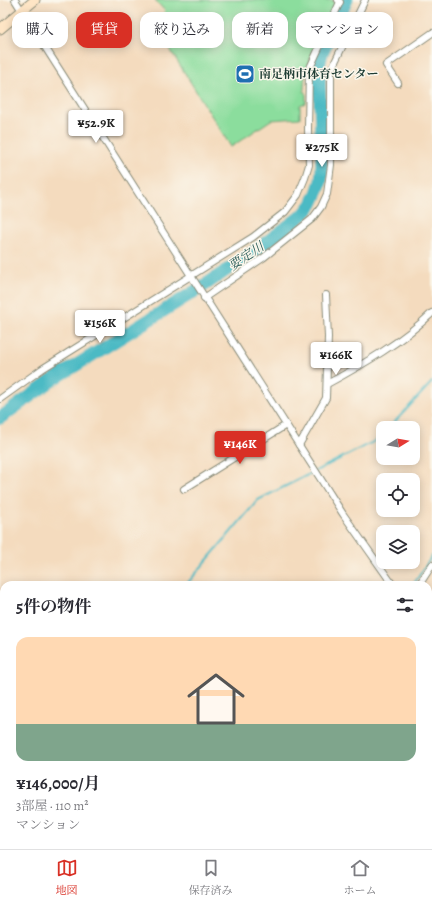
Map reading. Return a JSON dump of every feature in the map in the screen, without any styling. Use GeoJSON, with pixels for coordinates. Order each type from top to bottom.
{"type":"FeatureCollection","features":[{"type":"Feature","properties":{"kind":"street"},"geometry":{"type":"LineString","coordinates":[[15,0],[343,514],[390,581]]}},
{"type":"Feature","properties":{"kind":"street"},"geometry":{"type":"LineString","coordinates":[[0,29],[35,0]]}},
{"type":"Feature","properties":{"kind":"street"},"geometry":{"type":"LineString","coordinates":[[0,399],[42,369],[192,279],[253,237],[285,212],[298,195],[309,165],[309,70],[340,2],[338,0]]}},
{"type":"Feature","properties":{"kind":"street"},"geometry":{"type":"LineString","coordinates":[[203,296],[263,258],[312,218],[321,207],[327,194],[332,165],[332,68],[365,0]]}},
{"type":"Feature","properties":{"kind":"street"},"geometry":{"type":"LineString","coordinates":[[398,83],[386,65],[432,33]]}},
{"type":"Feature","properties":{"kind":"street"},"geometry":{"type":"LineString","coordinates":[[299,445],[326,398],[328,337],[326,295]]}},
{"type":"Feature","properties":{"kind":"street"},"geometry":{"type":"LineString","coordinates":[[327,384],[370,360],[432,313]]}},
{"type":"Feature","properties":{"kind":"street"},"geometry":{"type":"LineString","coordinates":[[184,489],[286,425]]}},
{"type":"Feature","properties":{"kind":"street"},"geometry":{"type":"LineString","coordinates":[[422,581],[432,565]]}},
{"type":"Feature","properties":{"kind":"green space","name":"南足柄市体育センター"},"geometry":{"type":"Polygon","coordinates":[[[155,0],[333,0],[336,5],[332,12],[296,12],[296,48],[315,48],[307,69],[304,92],[306,92],[306,103],[300,105],[300,118],[271,120],[231,147],[169,48],[224,48],[224,12],[165,11],[155,0]]]}},
{"type":"Feature","properties":{"kind":"waterway","name":"要定川"},"geometry":{"type":"LineString","coordinates":[[0,418],[54,379],[205,285],[256,250],[304,214],[312,204],[321,181],[322,169],[319,66],[322,53],[347,0]]}},
{"type":"Feature","properties":{"kind":"waterway"},"geometry":{"type":"LineString","coordinates":[[396,421],[432,382]]}},
{"type":"Feature","properties":{"kind":"waterway"},"geometry":{"type":"LineString","coordinates":[[189,581],[258,500],[376,441]]}},
{"type":"Feature","properties":{"kind":"waterway"},"geometry":{"type":"LineString","coordinates":[[416,581],[432,556]]}},
{"type":"Feature","properties":{"kind":"place","name":"南足柄市体育センター"},"geometry":{"type":"Point","coordinates":[245,74]}}]}
